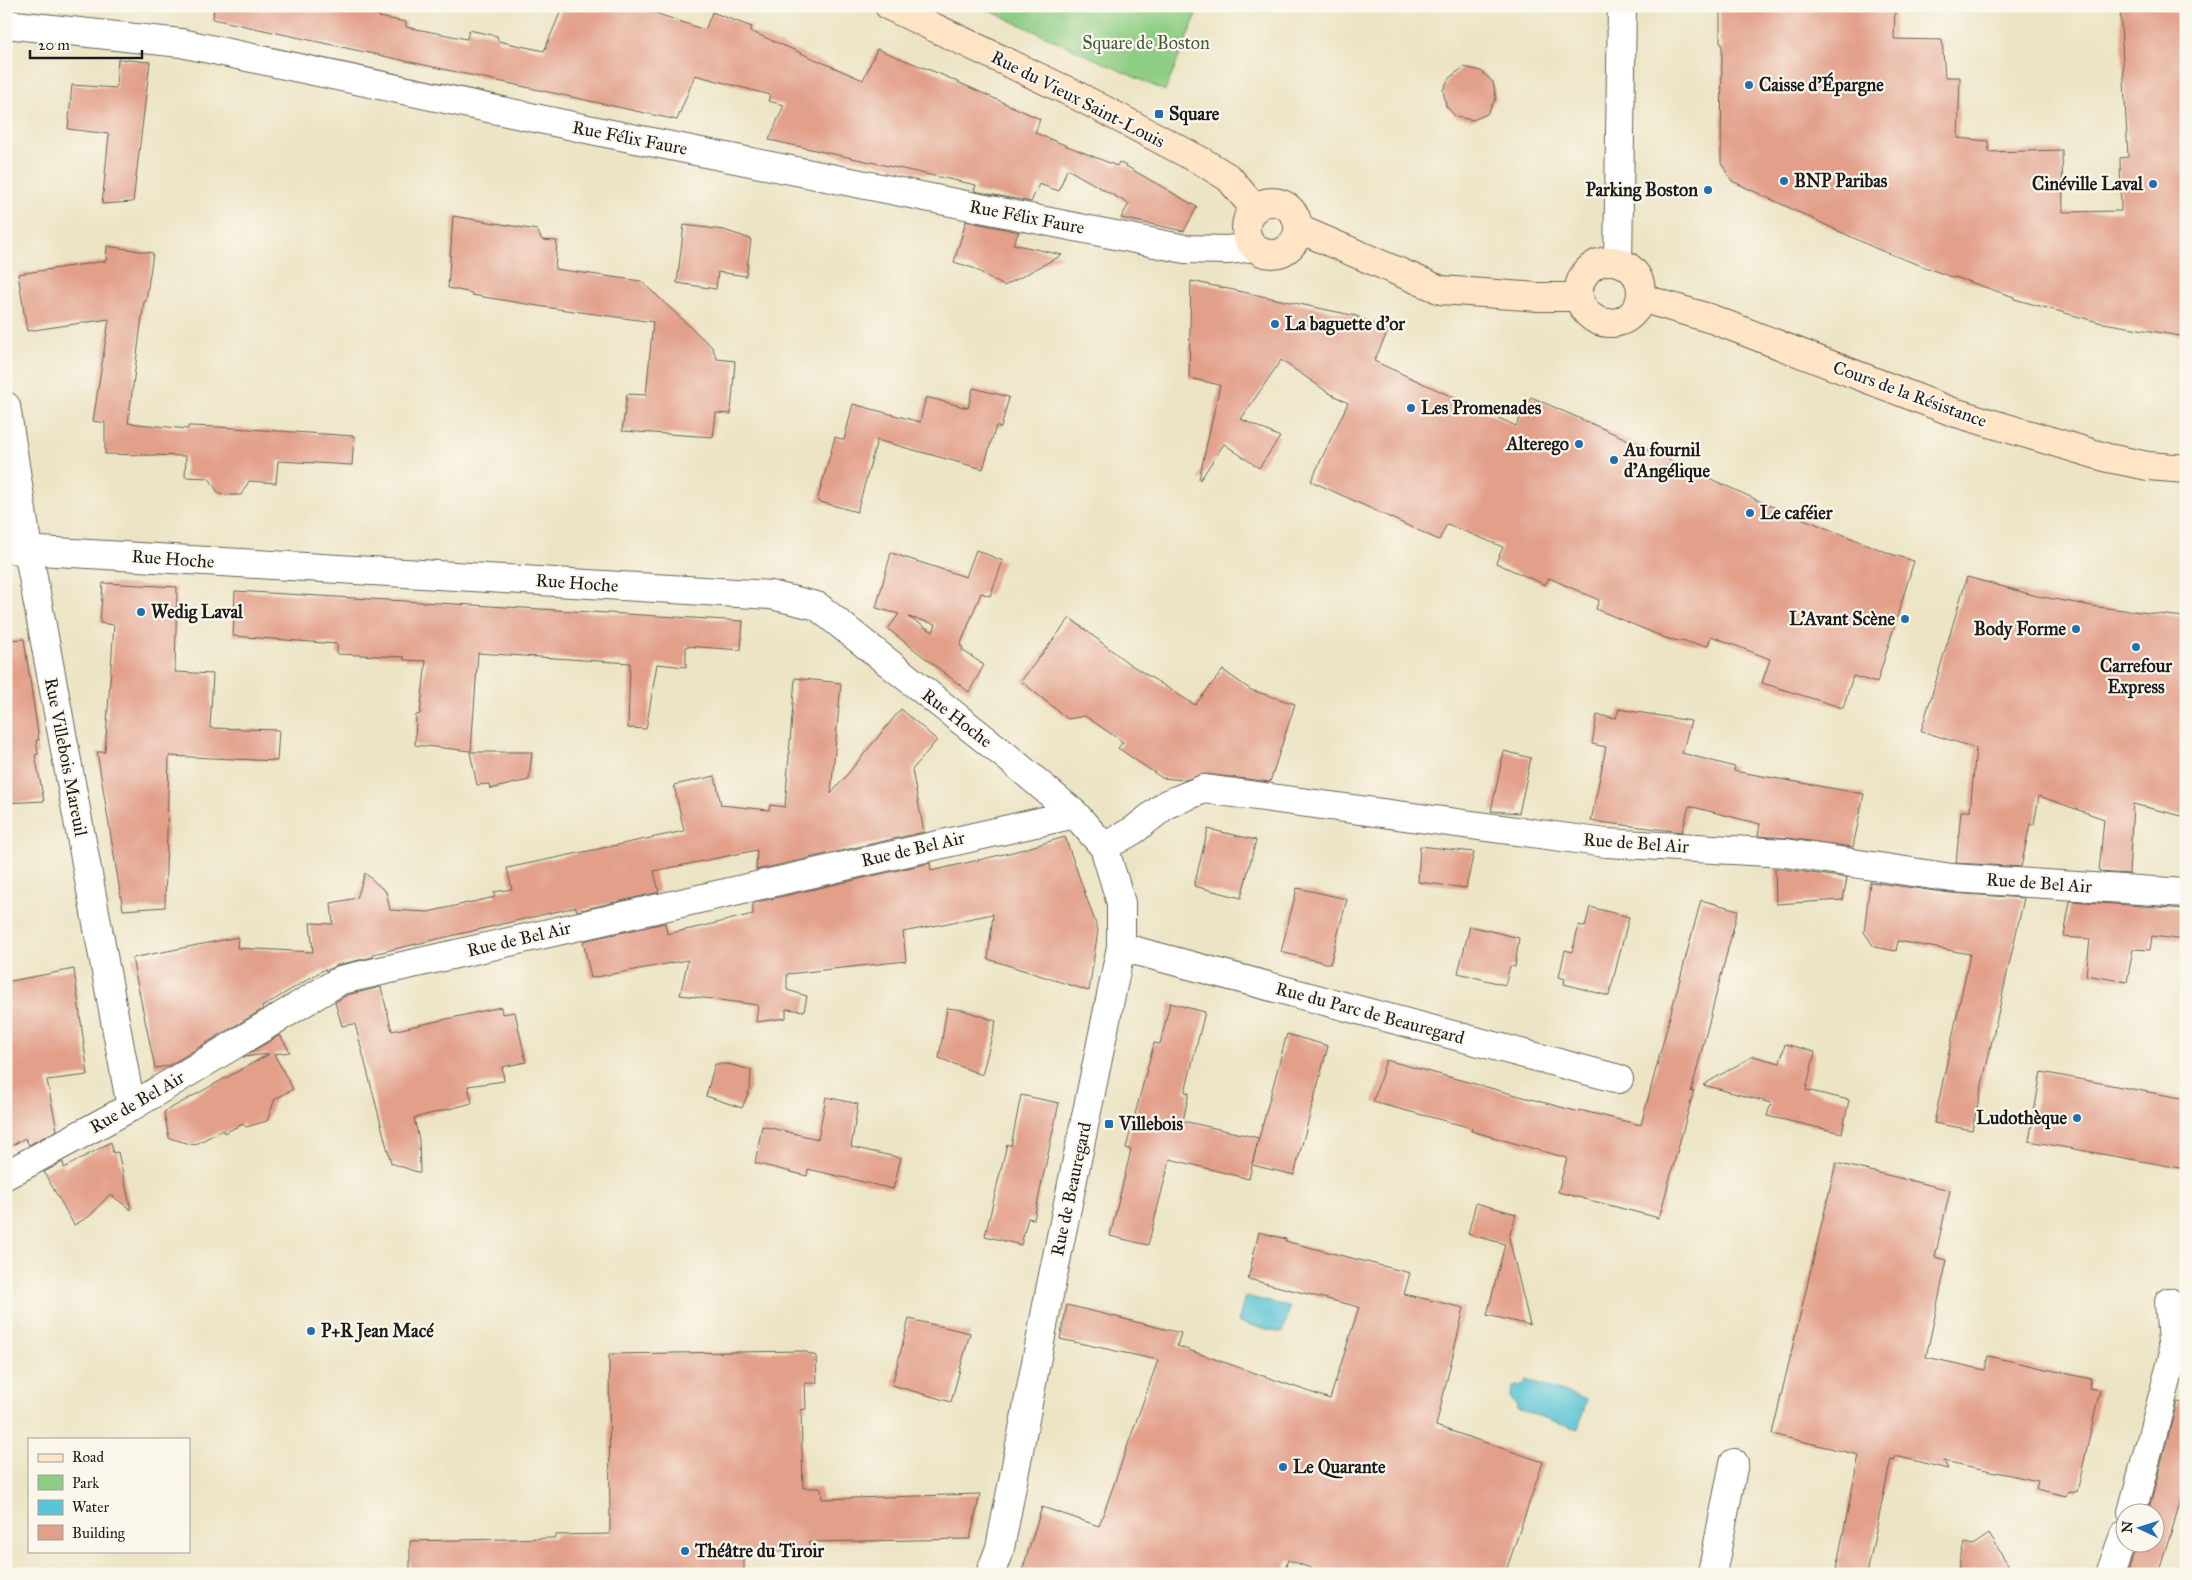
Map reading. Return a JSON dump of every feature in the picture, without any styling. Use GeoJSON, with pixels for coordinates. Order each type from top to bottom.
{"type":"FeatureCollection","features":[{"type":"Feature","properties":{"kind":"main road","name":"Rue du Vieux Saint-Louis"},"geometry":{"type":"LineString","coordinates":[[889,6],[1074,94],[1203,162],[1229,178],[1255,209]]}},
{"type":"Feature","properties":{"kind":"main road"},"geometry":{"type":"LineString","coordinates":[[1270,202],[1288,207],[1297,220],[1299,229],[1297,238],[1292,245],[1278,254],[1269,255],[1254,247],[1248,240],[1246,224],[1255,209],[1270,202]]}},
{"type":"Feature","properties":{"kind":"main road"},"geometry":{"type":"LineString","coordinates":[[1299,229],[1441,290],[1538,297],[1579,297]]}},
{"type":"Feature","properties":{"kind":"main road"},"geometry":{"type":"LineString","coordinates":[[1608,261],[1618,262],[1627,266],[1639,280],[1641,298],[1631,315],[1622,321],[1603,323],[1587,314],[1581,306],[1579,287],[1589,268],[1608,261]]}},
{"type":"Feature","properties":{"kind":"main road","name":"Cours de la Résistance"},"geometry":{"type":"LineString","coordinates":[[1641,298],[1712,319],[1953,412],[2108,458],[2148,466],[2186,469]]}},
{"type":"Feature","properties":{"kind":"street"},"geometry":{"type":"LineString","coordinates":[[1618,262],[1622,6]]}},
{"type":"Feature","properties":{"kind":"street","name":"Rue Félix Faure"},"geometry":{"type":"LineString","coordinates":[[6,24],[180,43],[606,133],[1185,249],[1227,250],[1254,247]]}},
{"type":"Feature","properties":{"kind":"street","name":"Rue Villebois Mareuil"},"geometry":{"type":"LineString","coordinates":[[6,406],[17,549],[131,1107]]}},
{"type":"Feature","properties":{"kind":"street","name":"Rue Hoche"},"geometry":{"type":"LineString","coordinates":[[17,549],[771,595],[817,606],[1006,756],[1075,814]]}},
{"type":"Feature","properties":{"kind":"street","name":"Rue de Bel Air"},"geometry":{"type":"LineString","coordinates":[[1104,847],[1134,830],[1167,804],[1204,789],[1606,843],[1786,853],[1952,878],[2186,892]]}},
{"type":"Feature","properties":{"kind":"street","name":"Rue de Beauregard"},"geometry":{"type":"LineString","coordinates":[[990,1574],[1000,1548],[1050,1290],[1121,947],[1121,903],[1104,847],[1075,814]]}},
{"type":"Feature","properties":{"kind":"street","name":"Rue de Bel Air"},"geometry":{"type":"LineString","coordinates":[[6,1175],[131,1107],[341,980],[1075,814]]}},
{"type":"Feature","properties":{"kind":"street","name":"Rue du Parc de Beauregard"},"geometry":{"type":"LineString","coordinates":[[1121,947],[1619,1079]]}},
{"type":"Feature","properties":{"kind":"street"},"geometry":{"type":"LineString","coordinates":[[2135,1502],[2174,1357],[2168,1302]]}},
{"type":"Feature","properties":{"kind":"street"},"geometry":{"type":"LineString","coordinates":[[1712,1574],[1734,1463]]}},
{"type":"Feature","properties":{"kind":"street"},"geometry":{"type":"LineString","coordinates":[[2110,1574],[2118,1552]]}},
{"type":"Feature","properties":{"kind":"green space","name":"Square de Boston"},"geometry":{"type":"Polygon","coordinates":[[[979,6],[1200,6],[1165,91],[979,6]]]}},
{"type":"Feature","properties":{"kind":"water"},"geometry":{"type":"Polygon","coordinates":[[[1245,1296],[1290,1307],[1283,1333],[1238,1322],[1245,1296]]]}},
{"type":"Feature","properties":{"kind":"water"},"geometry":{"type":"Polygon","coordinates":[[[1526,1380],[1587,1400],[1578,1429],[1517,1409],[1517,1406],[1510,1397],[1513,1387],[1525,1384],[1526,1380]]]}},
{"type":"Feature","properties":{"kind":"building"},"geometry":{"type":"Polygon","coordinates":[[[214,6],[380,6],[379,17],[406,22],[406,27],[467,39],[469,30],[497,36],[498,41],[544,51],[563,6],[635,6],[705,30],[712,12],[752,27],[750,31],[863,80],[877,49],[940,74],[1040,119],[1035,133],[1117,166],[1119,162],[1197,207],[1184,231],[1121,218],[1129,204],[1067,169],[1059,191],[1039,184],[1031,202],[974,191],[976,185],[769,140],[784,105],[768,101],[770,95],[695,75],[677,120],[213,19],[214,6]]]}},
{"type":"Feature","properties":{"kind":"building"},"geometry":{"type":"Polygon","coordinates":[[[1720,6],[1895,6],[1894,39],[1942,40],[1945,77],[1960,77],[1958,138],[1988,141],[1989,152],[2062,150],[2063,212],[2121,211],[2120,158],[2128,157],[2120,6],[2186,6],[2186,337],[2098,322],[2014,299],[2014,297],[1954,278],[1877,249],[1732,181],[1721,163],[1722,43],[1720,43],[1720,6]]]}},
{"type":"Feature","properties":{"kind":"building"},"geometry":{"type":"Polygon","coordinates":[[[118,59],[150,62],[133,202],[102,204],[109,134],[68,129],[72,85],[116,88],[118,59]]]}},
{"type":"Feature","properties":{"kind":"building"},"geometry":{"type":"Polygon","coordinates":[[[1464,67],[1481,71],[1493,82],[1496,98],[1487,114],[1473,120],[1456,117],[1446,106],[1443,90],[1449,78],[1464,67]]]}},
{"type":"Feature","properties":{"kind":"building"},"geometry":{"type":"Polygon","coordinates":[[[453,216],[537,230],[542,240],[557,241],[555,269],[641,281],[712,347],[717,359],[735,361],[731,414],[716,413],[713,437],[622,431],[627,394],[646,395],[653,322],[544,307],[472,295],[472,293],[448,288],[453,216]]]}},
{"type":"Feature","properties":{"kind":"building"},"geometry":{"type":"Polygon","coordinates":[[[966,221],[1019,232],[1013,244],[1062,255],[1004,286],[973,268],[954,262],[966,221]]]}},
{"type":"Feature","properties":{"kind":"building"},"geometry":{"type":"Polygon","coordinates":[[[684,225],[724,230],[751,239],[746,276],[718,272],[716,289],[677,283],[684,225]]]}},
{"type":"Feature","properties":{"kind":"building"},"geometry":{"type":"Polygon","coordinates":[[[107,246],[153,253],[146,301],[144,302],[128,423],[188,429],[188,426],[218,427],[354,436],[352,465],[278,461],[276,483],[249,481],[241,495],[229,495],[219,494],[209,478],[185,477],[186,456],[105,454],[105,423],[93,421],[109,319],[27,331],[18,274],[106,261],[107,246]]]}},
{"type":"Feature","properties":{"kind":"building"},"geometry":{"type":"Polygon","coordinates":[[[1191,281],[1356,316],[1388,331],[1374,361],[1516,426],[1531,397],[1647,448],[1647,450],[1766,504],[1891,554],[1914,561],[1877,683],[1853,676],[1843,708],[1762,683],[1770,659],[1711,636],[1708,646],[1668,639],[1596,609],[1599,600],[1549,578],[1545,585],[1496,563],[1503,547],[1447,524],[1439,540],[1311,481],[1348,403],[1329,393],[1281,360],[1241,419],[1280,437],[1259,468],[1224,444],[1200,480],[1220,385],[1189,378],[1191,281]]]}},
{"type":"Feature","properties":{"kind":"building"},"geometry":{"type":"Polygon","coordinates":[[[973,388],[1009,397],[1001,428],[996,426],[983,469],[877,440],[857,512],[817,501],[835,437],[844,440],[853,404],[920,422],[926,397],[968,408],[973,388]]]}},
{"type":"Feature","properties":{"kind":"building"},"geometry":{"type":"Polygon","coordinates":[[[976,550],[1003,561],[990,596],[981,593],[960,646],[963,647],[962,650],[984,665],[969,692],[888,629],[899,614],[876,608],[891,553],[966,577],[976,550]],[[908,617],[933,632],[936,624],[908,617]]]}},
{"type":"Feature","properties":{"kind":"building"},"geometry":{"type":"Polygon","coordinates":[[[1967,577],[2037,596],[2098,607],[2186,618],[2186,817],[2133,804],[2129,874],[2099,872],[2104,819],[2039,796],[2034,824],[2030,824],[2021,867],[1956,863],[1961,811],[1970,811],[1976,748],[1921,731],[1967,577]]]}},
{"type":"Feature","properties":{"kind":"building"},"geometry":{"type":"Polygon","coordinates":[[[103,583],[177,587],[175,672],[213,674],[210,728],[279,730],[277,761],[169,756],[165,907],[123,910],[97,752],[105,752],[114,625],[100,623],[103,583]]]}},
{"type":"Feature","properties":{"kind":"building"},"geometry":{"type":"Polygon","coordinates":[[[235,591],[743,621],[741,650],[686,646],[686,667],[657,664],[646,729],[628,728],[630,663],[478,653],[471,751],[415,745],[416,715],[420,714],[426,661],[404,660],[404,657],[337,654],[337,644],[233,636],[235,591]]]}},
{"type":"Feature","properties":{"kind":"building"},"geometry":{"type":"Polygon","coordinates":[[[1070,618],[1128,663],[1195,705],[1223,670],[1251,690],[1295,704],[1270,782],[1206,774],[1185,780],[1162,778],[1118,748],[1123,742],[1085,716],[1068,719],[1021,681],[1070,618]]]}},
{"type":"Feature","properties":{"kind":"building"},"geometry":{"type":"Polygon","coordinates":[[[24,639],[39,740],[36,740],[38,754],[35,755],[44,801],[6,803],[6,640],[24,639]]]}},
{"type":"Feature","properties":{"kind":"building"},"geometry":{"type":"Polygon","coordinates":[[[795,678],[841,683],[831,794],[901,709],[937,740],[912,770],[924,832],[756,870],[757,850],[654,871],[659,892],[577,911],[576,907],[373,954],[373,957],[337,965],[326,971],[325,969],[168,1066],[155,1068],[132,958],[238,937],[237,948],[313,952],[310,923],[333,924],[331,903],[357,898],[365,873],[386,892],[390,910],[428,912],[495,897],[494,892],[512,889],[507,868],[684,831],[674,785],[715,776],[721,805],[769,810],[770,805],[785,807],[795,678]]]}},
{"type":"Feature","properties":{"kind":"building"},"geometry":{"type":"Polygon","coordinates":[[[1619,709],[1691,721],[1682,753],[1735,767],[1734,771],[1864,794],[1853,847],[1758,836],[1760,824],[1689,806],[1682,832],[1591,821],[1606,747],[1592,744],[1597,715],[1616,718],[1619,709]]]}},
{"type":"Feature","properties":{"kind":"building"},"geometry":{"type":"Polygon","coordinates":[[[1504,751],[1531,758],[1519,813],[1491,811],[1504,751]]]}},
{"type":"Feature","properties":{"kind":"building"},"geometry":{"type":"Polygon","coordinates":[[[470,752],[532,752],[529,780],[490,789],[489,784],[477,785],[470,752]]]}},
{"type":"Feature","properties":{"kind":"building"},"geometry":{"type":"Polygon","coordinates":[[[1208,829],[1256,840],[1241,898],[1194,886],[1208,829]]]}},
{"type":"Feature","properties":{"kind":"building"},"geometry":{"type":"Polygon","coordinates":[[[1065,837],[1098,930],[1089,991],[988,959],[993,914],[903,932],[906,961],[787,974],[787,990],[807,996],[804,1011],[786,1009],[786,1018],[756,1022],[758,1005],[680,995],[688,960],[591,978],[583,941],[665,923],[667,934],[753,914],[753,903],[930,863],[931,871],[1013,852],[1065,837]]]}},
{"type":"Feature","properties":{"kind":"building"},"geometry":{"type":"Polygon","coordinates":[[[1420,846],[1474,852],[1466,888],[1418,882],[1420,846]]]}},
{"type":"Feature","properties":{"kind":"building"},"geometry":{"type":"Polygon","coordinates":[[[1775,868],[1847,878],[1843,900],[1776,904],[1775,868]]]}},
{"type":"Feature","properties":{"kind":"building"},"geometry":{"type":"Polygon","coordinates":[[[1870,882],[1950,893],[2024,898],[1972,1130],[1934,1123],[1970,954],[1898,941],[1896,951],[1874,947],[1864,932],[1870,882]]]}},
{"type":"Feature","properties":{"kind":"building"},"geometry":{"type":"Polygon","coordinates":[[[1297,888],[1347,899],[1330,964],[1281,952],[1297,888]]]}},
{"type":"Feature","properties":{"kind":"building"},"geometry":{"type":"Polygon","coordinates":[[[1701,900],[1738,910],[1691,1092],[1694,1090],[1659,1218],[1558,1192],[1567,1158],[1471,1131],[1472,1128],[1373,1102],[1386,1060],[1579,1112],[1579,1110],[1641,1125],[1701,900]]]}},
{"type":"Feature","properties":{"kind":"building"},"geometry":{"type":"Polygon","coordinates":[[[2070,901],[2186,909],[2186,940],[2152,936],[2150,950],[2133,949],[2127,982],[2086,975],[2090,939],[2064,937],[2070,901]]]}},
{"type":"Feature","properties":{"kind":"building"},"geometry":{"type":"Polygon","coordinates":[[[1590,907],[1629,917],[1609,996],[1564,984],[1565,979],[1559,977],[1565,950],[1572,952],[1579,925],[1585,927],[1590,907]]]}},
{"type":"Feature","properties":{"kind":"building"},"geometry":{"type":"Polygon","coordinates":[[[1470,926],[1519,938],[1515,967],[1510,966],[1505,985],[1458,973],[1470,926]]]}},
{"type":"Feature","properties":{"kind":"building"},"geometry":{"type":"Polygon","coordinates":[[[74,969],[88,1075],[47,1080],[57,1130],[29,1145],[25,1138],[6,1149],[6,982],[74,969]]]}},
{"type":"Feature","properties":{"kind":"building"},"geometry":{"type":"Polygon","coordinates":[[[381,987],[392,1031],[501,1007],[502,1014],[515,1012],[526,1062],[502,1067],[504,1081],[468,1086],[472,1103],[414,1118],[419,1140],[420,1173],[391,1163],[355,1024],[342,1026],[335,1002],[347,995],[381,987]]]}},
{"type":"Feature","properties":{"kind":"building"},"geometry":{"type":"Polygon","coordinates":[[[1170,1003],[1205,1012],[1185,1092],[1189,1093],[1183,1121],[1259,1138],[1287,1034],[1328,1046],[1294,1175],[1252,1165],[1249,1179],[1170,1159],[1148,1245],[1110,1236],[1131,1150],[1126,1148],[1154,1043],[1160,1044],[1170,1003]]]}},
{"type":"Feature","properties":{"kind":"building"},"geometry":{"type":"Polygon","coordinates":[[[947,1008],[963,1010],[996,1021],[982,1075],[939,1058],[947,1008]]]}},
{"type":"Feature","properties":{"kind":"building"},"geometry":{"type":"Polygon","coordinates":[[[280,1035],[290,1052],[274,1054],[293,1089],[275,1099],[267,1121],[246,1127],[243,1124],[224,1133],[223,1130],[194,1145],[169,1138],[164,1112],[269,1054],[243,1057],[280,1035]]]}},
{"type":"Feature","properties":{"kind":"building"},"geometry":{"type":"Polygon","coordinates":[[[1785,1044],[1815,1052],[1806,1090],[1849,1100],[1842,1133],[1767,1116],[1771,1103],[1703,1085],[1753,1056],[1780,1063],[1785,1044]]]}},
{"type":"Feature","properties":{"kind":"building"},"geometry":{"type":"Polygon","coordinates":[[[715,1064],[728,1064],[751,1070],[750,1089],[742,1108],[706,1096],[715,1064]]]}},
{"type":"Feature","properties":{"kind":"building"},"geometry":{"type":"Polygon","coordinates":[[[2041,1072],[2186,1099],[2186,1169],[2029,1141],[2041,1072]]]}},
{"type":"Feature","properties":{"kind":"building"},"geometry":{"type":"Polygon","coordinates":[[[1021,1095],[1059,1103],[1034,1219],[1028,1218],[1021,1245],[985,1236],[1007,1144],[1011,1146],[1021,1095]]]}},
{"type":"Feature","properties":{"kind":"building"},"geometry":{"type":"Polygon","coordinates":[[[826,1097],[858,1104],[851,1147],[901,1158],[893,1189],[808,1169],[807,1176],[755,1163],[762,1126],[818,1139],[826,1097]]]}},
{"type":"Feature","properties":{"kind":"building"},"geometry":{"type":"Polygon","coordinates":[[[111,1142],[113,1153],[118,1152],[131,1210],[110,1194],[90,1216],[74,1225],[44,1172],[63,1162],[64,1168],[111,1142]]]}},
{"type":"Feature","properties":{"kind":"building"},"geometry":{"type":"Polygon","coordinates":[[[1836,1163],[1950,1190],[1935,1257],[1947,1260],[1926,1357],[1985,1370],[1988,1356],[2091,1379],[2089,1388],[2100,1390],[2077,1492],[2068,1491],[2066,1496],[2036,1489],[2038,1481],[1944,1461],[1948,1469],[1895,1456],[1894,1460],[1891,1459],[1867,1574],[1835,1574],[1859,1455],[1772,1434],[1836,1163]]]}},
{"type":"Feature","properties":{"kind":"building"},"geometry":{"type":"Polygon","coordinates":[[[1476,1203],[1516,1214],[1509,1238],[1530,1325],[1487,1315],[1505,1244],[1468,1234],[1476,1203]]]}},
{"type":"Feature","properties":{"kind":"building"},"geometry":{"type":"Polygon","coordinates":[[[1259,1232],[1286,1239],[1285,1241],[1410,1273],[1404,1294],[1464,1308],[1436,1426],[1543,1462],[1505,1574],[1328,1574],[1288,1560],[1283,1574],[1021,1574],[1042,1507],[1099,1526],[1158,1360],[1060,1339],[1067,1305],[1181,1333],[1177,1346],[1330,1399],[1359,1307],[1248,1279],[1259,1232]]]}},
{"type":"Feature","properties":{"kind":"building"},"geometry":{"type":"Polygon","coordinates":[[[909,1319],[970,1333],[951,1402],[892,1385],[909,1319]]]}},
{"type":"Feature","properties":{"kind":"building"},"geometry":{"type":"Polygon","coordinates":[[[803,1351],[816,1356],[817,1383],[805,1383],[806,1409],[801,1410],[803,1488],[821,1488],[822,1499],[980,1494],[970,1539],[809,1542],[809,1550],[744,1552],[744,1574],[410,1574],[410,1541],[555,1538],[556,1535],[610,1534],[609,1354],[803,1351]]]}},
{"type":"Feature","properties":{"kind":"building"},"geometry":{"type":"Polygon","coordinates":[[[2177,1402],[2186,1404],[2186,1485],[2158,1574],[2127,1574],[2135,1552],[2164,1552],[2164,1502],[2151,1502],[2177,1402]]]}},
{"type":"Feature","properties":{"kind":"building"},"geometry":{"type":"Polygon","coordinates":[[[1989,1534],[2014,1574],[1957,1574],[1964,1543],[1973,1545],[1989,1534]]]}},
{"type":"Feature","properties":{"kind":"place","name":"Caisse d'Épargne"},"geometry":{"type":"Point","coordinates":[1749,85]}},
{"type":"Feature","properties":{"kind":"place","name":"Square"},"geometry":{"type":"Point","coordinates":[1159,114]}},
{"type":"Feature","properties":{"kind":"place","name":"BNP Paribas"},"geometry":{"type":"Point","coordinates":[1784,181]}},
{"type":"Feature","properties":{"kind":"place","name":"Cinéville Laval"},"geometry":{"type":"Point","coordinates":[2153,184]}},
{"type":"Feature","properties":{"kind":"place","name":"Parking Boston"},"geometry":{"type":"Point","coordinates":[1708,190]}},
{"type":"Feature","properties":{"kind":"place","name":"La baguette d'or"},"geometry":{"type":"Point","coordinates":[1275,324]}},
{"type":"Feature","properties":{"kind":"place","name":"Les Promenades"},"geometry":{"type":"Point","coordinates":[1411,408]}},
{"type":"Feature","properties":{"kind":"place","name":"Alterego"},"geometry":{"type":"Point","coordinates":[1579,444]}},
{"type":"Feature","properties":{"kind":"place","name":"Au fournil d'Angélique"},"geometry":{"type":"Point","coordinates":[1614,460]}},
{"type":"Feature","properties":{"kind":"place","name":"Le caféier"},"geometry":{"type":"Point","coordinates":[1750,513]}},
{"type":"Feature","properties":{"kind":"place","name":"Wedig Laval"},"geometry":{"type":"Point","coordinates":[141,612]}},
{"type":"Feature","properties":{"kind":"place","name":"L'Avant Scène"},"geometry":{"type":"Point","coordinates":[1905,619]}},
{"type":"Feature","properties":{"kind":"place","name":"Body Forme"},"geometry":{"type":"Point","coordinates":[2076,629]}},
{"type":"Feature","properties":{"kind":"place","name":"Carrefour Express"},"geometry":{"type":"Point","coordinates":[2136,647]}},
{"type":"Feature","properties":{"kind":"place","name":"Ludothèque"},"geometry":{"type":"Point","coordinates":[2077,1118]}},
{"type":"Feature","properties":{"kind":"place","name":"Villebois"},"geometry":{"type":"Point","coordinates":[1109,1124]}},
{"type":"Feature","properties":{"kind":"place","name":"P+R Jean Macé"},"geometry":{"type":"Point","coordinates":[311,1331]}},
{"type":"Feature","properties":{"kind":"place","name":"Le Quarante"},"geometry":{"type":"Point","coordinates":[1283,1467]}},
{"type":"Feature","properties":{"kind":"place","name":"Théâtre du Tiroir"},"geometry":{"type":"Point","coordinates":[685,1551]}}]}
